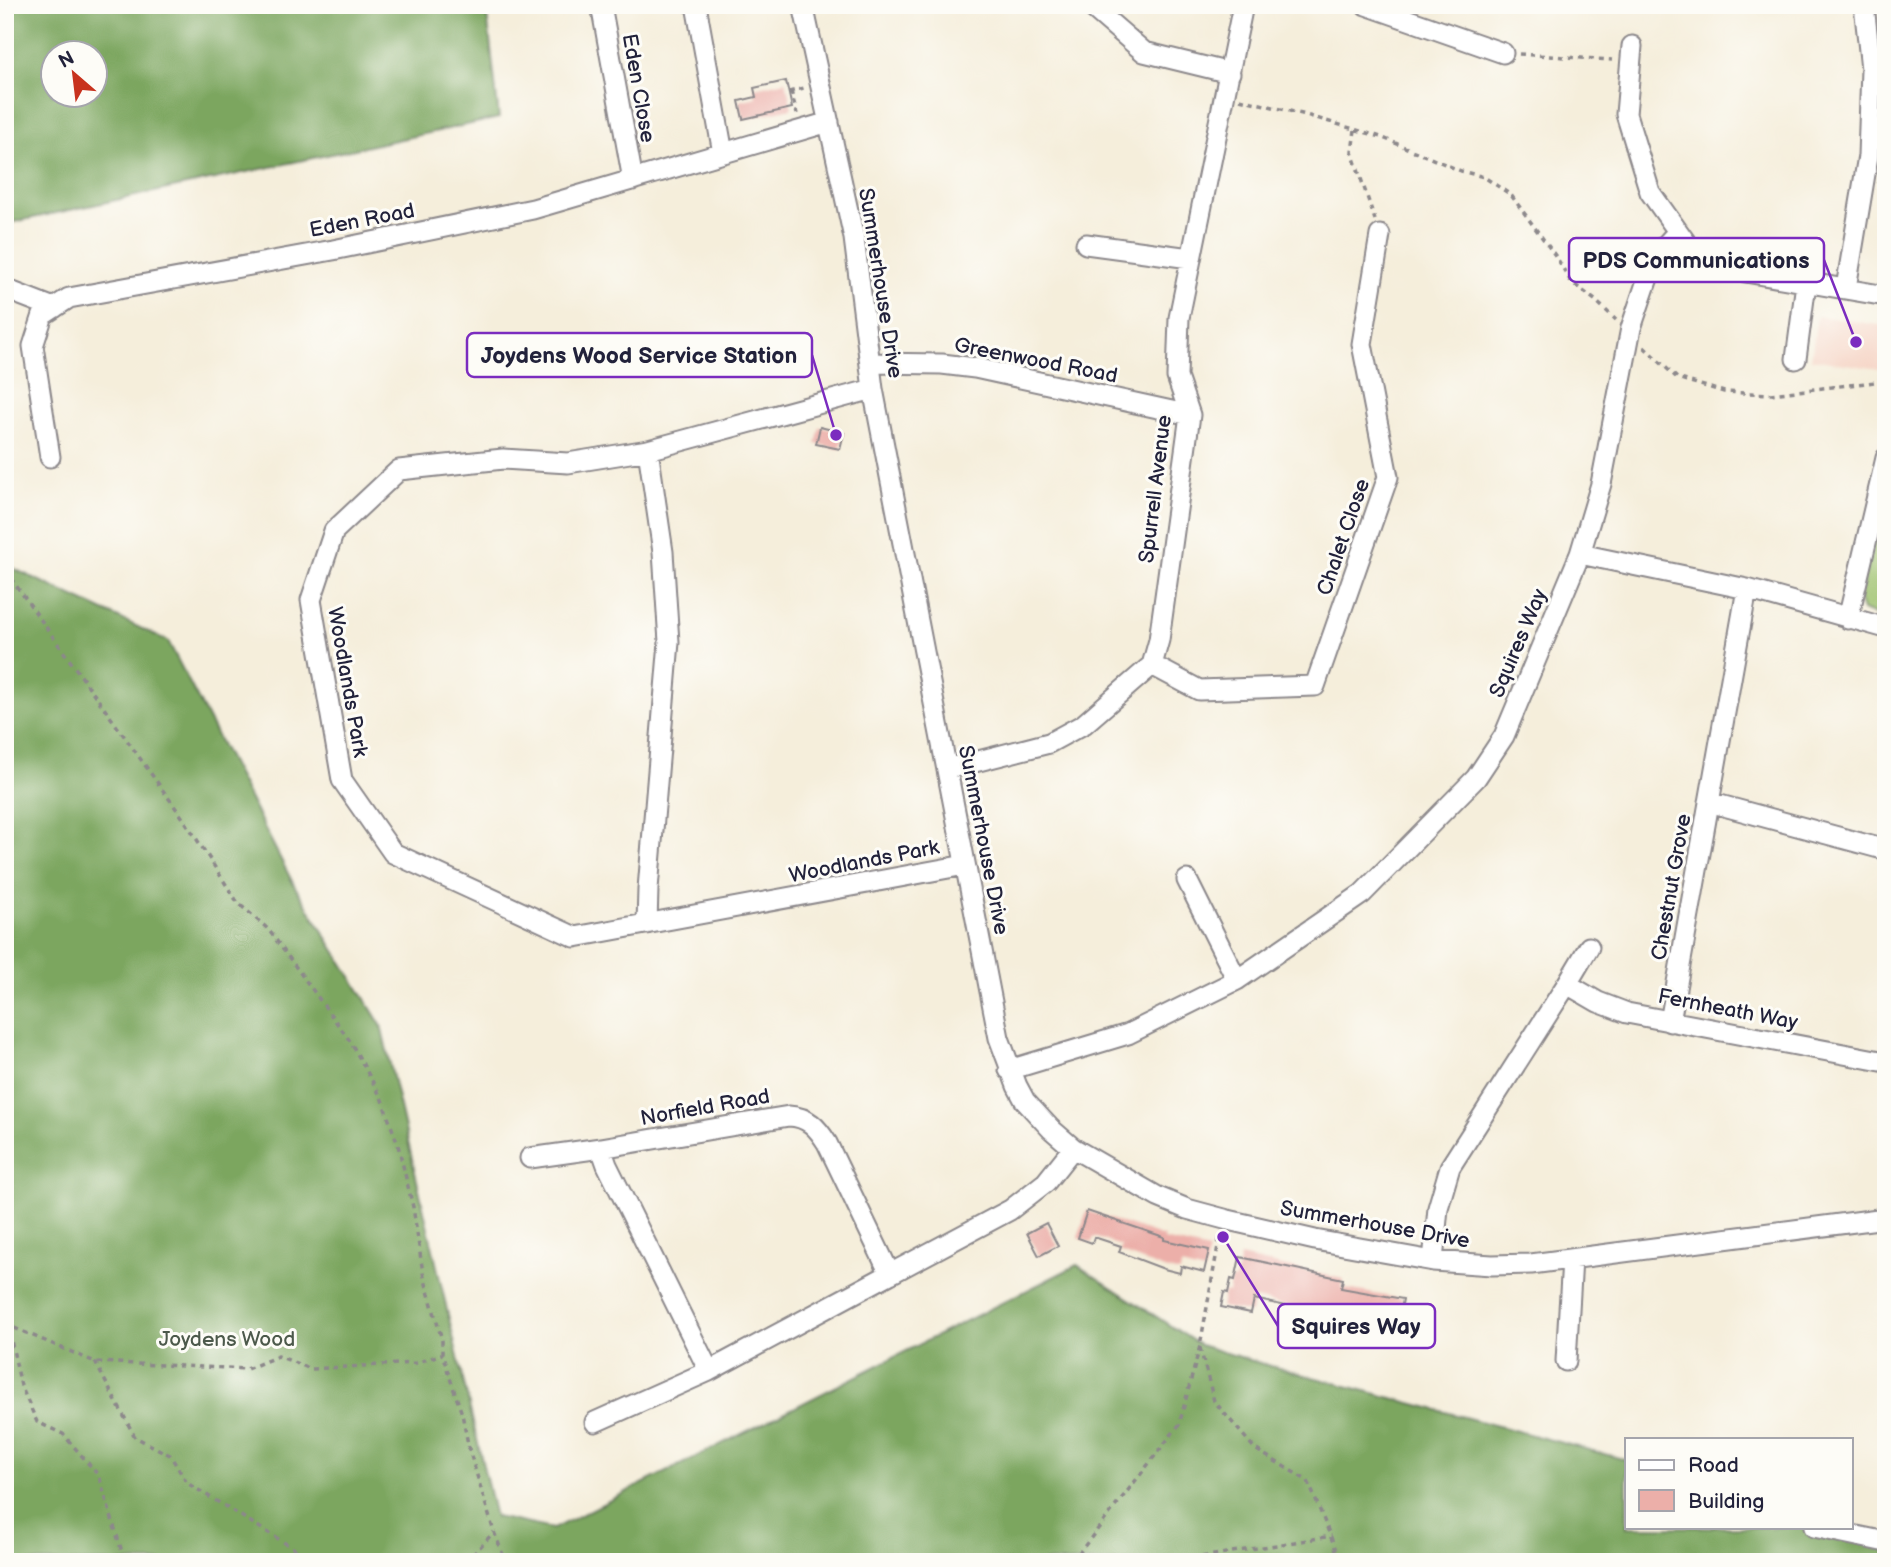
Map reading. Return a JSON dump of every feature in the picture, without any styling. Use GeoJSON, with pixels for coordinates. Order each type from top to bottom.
{"type":"FeatureCollection","features":[{"type":"Feature","properties":{"kind":"street","name":"Eden Close"},"geometry":{"type":"LineString","coordinates":[[601,5],[633,180]]}},
{"type":"Feature","properties":{"kind":"street"},"geometry":{"type":"LineString","coordinates":[[696,5],[723,153]]}},
{"type":"Feature","properties":{"kind":"street","name":"Summerhouse Drive"},"geometry":{"type":"LineString","coordinates":[[803,5],[854,238],[873,389],[999,1038],[1009,1070],[1025,1101],[1037,1115],[1073,1148],[1158,1197],[1187,1209],[1315,1240],[1433,1261],[1531,1265],[1886,1217]]}},
{"type":"Feature","properties":{"kind":"street","name":"Spurrell Avenue"},"geometry":{"type":"LineString","coordinates":[[1152,665],[1159,640],[1190,415],[1177,377],[1179,318],[1242,5]]}},
{"type":"Feature","properties":{"kind":"street"},"geometry":{"type":"LineString","coordinates":[[1366,5],[1503,53]]}},
{"type":"Feature","properties":{"kind":"street"},"geometry":{"type":"LineString","coordinates":[[1846,289],[1868,156],[1871,69],[1864,5]]}},
{"type":"Feature","properties":{"kind":"street"},"geometry":{"type":"LineString","coordinates":[[1092,7],[1144,52],[1230,73]]}},
{"type":"Feature","properties":{"kind":"street"},"geometry":{"type":"LineString","coordinates":[[1631,53],[1626,114],[1650,192],[1687,245],[1734,270],[1886,296]]}},
{"type":"Feature","properties":{"kind":"street","name":"Eden Road"},"geometry":{"type":"LineString","coordinates":[[54,308],[69,298],[332,250],[533,209],[829,122]]}},
{"type":"Feature","properties":{"kind":"street","name":"Chalet Close"},"geometry":{"type":"LineString","coordinates":[[1152,665],[1199,690],[1315,686],[1388,477],[1362,344],[1380,235]]}},
{"type":"Feature","properties":{"kind":"street","name":"Squires Way"},"geometry":{"type":"LineString","coordinates":[[1009,1070],[1128,1034],[1237,980],[1362,894],[1476,778],[1504,736],[1580,554],[1601,484],[1630,333],[1655,257],[1672,238],[1687,245]]}},
{"type":"Feature","properties":{"kind":"street"},"geometry":{"type":"LineString","coordinates":[[1086,244],[1190,258]]}},
{"type":"Feature","properties":{"kind":"street"},"geometry":{"type":"LineString","coordinates":[[1796,359],[1806,283]]}},
{"type":"Feature","properties":{"kind":"street"},"geometry":{"type":"LineString","coordinates":[[5,289],[54,308]]}},
{"type":"Feature","properties":{"kind":"street"},"geometry":{"type":"LineString","coordinates":[[50,457],[33,346],[43,315],[54,308]]}},
{"type":"Feature","properties":{"kind":"street","name":"Greenwood Road"},"geometry":{"type":"LineString","coordinates":[[870,363],[942,363],[975,368],[1190,415]]}},
{"type":"Feature","properties":{"kind":"street","name":"Woodlands Park"},"geometry":{"type":"LineString","coordinates":[[873,389],[648,450],[568,463],[503,459],[399,470],[334,531],[311,600],[342,780],[393,853],[575,937],[965,865]]}},
{"type":"Feature","properties":{"kind":"street"},"geometry":{"type":"LineString","coordinates":[[647,924],[669,642],[663,552],[648,450]]}},
{"type":"Feature","properties":{"kind":"street"},"geometry":{"type":"LineString","coordinates":[[1848,619],[1886,458]]}},
{"type":"Feature","properties":{"kind":"street"},"geometry":{"type":"LineString","coordinates":[[1580,554],[1747,589],[1886,628]]}},
{"type":"Feature","properties":{"kind":"street","name":"Chestnut Grove"},"geometry":{"type":"LineString","coordinates":[[1670,1022],[1747,589]]}},
{"type":"Feature","properties":{"kind":"street"},"geometry":{"type":"LineString","coordinates":[[947,769],[1049,743],[1084,724],[1152,665]]}},
{"type":"Feature","properties":{"kind":"street","name":"Chestnut Grove"},"geometry":{"type":"LineString","coordinates":[[1709,802],[1886,850]]}},
{"type":"Feature","properties":{"kind":"street"},"geometry":{"type":"LineString","coordinates":[[1187,880],[1237,980]]}},
{"type":"Feature","properties":{"kind":"street"},"geometry":{"type":"LineString","coordinates":[[1433,1261],[1438,1208],[1450,1167],[1590,947]]}},
{"type":"Feature","properties":{"kind":"street","name":"Fernheath Way"},"geometry":{"type":"LineString","coordinates":[[1567,984],[1598,1002],[1627,1013],[1886,1062]]}},
{"type":"Feature","properties":{"kind":"street","name":"Norfield Road"},"geometry":{"type":"LineString","coordinates":[[530,1158],[789,1116],[805,1119],[819,1131],[827,1143],[890,1274]]}},
{"type":"Feature","properties":{"kind":"street"},"geometry":{"type":"LineString","coordinates":[[601,1148],[709,1371]]}},
{"type":"Feature","properties":{"kind":"street"},"geometry":{"type":"LineString","coordinates":[[595,1422],[709,1371],[1010,1210],[1046,1182],[1073,1148]]}},
{"type":"Feature","properties":{"kind":"street"},"geometry":{"type":"LineString","coordinates":[[1566,1361],[1572,1259]]}},
{"type":"Feature","properties":{"kind":"street"},"geometry":{"type":"LineString","coordinates":[[1819,1528],[1886,1542]]}},
{"type":"Feature","properties":{"kind":"path"},"geometry":{"type":"LineString","coordinates":[[1503,53],[1631,53]]}},
{"type":"Feature","properties":{"kind":"path"},"geometry":{"type":"LineString","coordinates":[[791,92],[796,110]]}},
{"type":"Feature","properties":{"kind":"path"},"geometry":{"type":"LineString","coordinates":[[1225,93],[1252,103],[1306,114],[1381,137],[1461,171],[1484,177],[1511,195],[1557,258],[1571,282],[1595,300],[1677,378],[1724,392],[1770,394],[1886,383]]}},
{"type":"Feature","properties":{"kind":"path"},"geometry":{"type":"LineString","coordinates":[[1356,129],[1352,152],[1380,235]]}},
{"type":"Feature","properties":{"kind":"path"},"geometry":{"type":"LineString","coordinates":[[5,570],[185,821],[238,903],[268,929],[350,1041],[381,1097],[398,1145],[413,1207],[424,1273],[442,1340],[442,1354],[462,1414],[469,1449],[494,1532],[506,1562]]}},
{"type":"Feature","properties":{"kind":"path"},"geometry":{"type":"LineString","coordinates":[[1072,1562],[1179,1425],[1200,1345],[1223,1219]]}},
{"type":"Feature","properties":{"kind":"path"},"geometry":{"type":"LineString","coordinates":[[5,1313],[21,1385],[37,1422],[63,1434],[99,1476],[125,1562]]}},
{"type":"Feature","properties":{"kind":"path"},"geometry":{"type":"LineString","coordinates":[[6,1325],[95,1362],[247,1370],[278,1356],[311,1368],[416,1363],[442,1354]]}},
{"type":"Feature","properties":{"kind":"path"},"geometry":{"type":"LineString","coordinates":[[1200,1345],[1214,1401],[1255,1449],[1308,1480],[1341,1562]]}},
{"type":"Feature","properties":{"kind":"path"},"geometry":{"type":"LineString","coordinates":[[95,1362],[135,1437],[170,1455],[187,1483],[316,1562]]}},
{"type":"Feature","properties":{"kind":"path"},"geometry":{"type":"LineString","coordinates":[[466,1562],[494,1532]]}},
{"type":"Feature","properties":{"kind":"path"},"geometry":{"type":"LineString","coordinates":[[1194,1562],[1201,1558],[1332,1536]]}},
{"type":"Feature","properties":{"kind":"shaded area"},"geometry":{"type":"Polygon","coordinates":[[[1817,316],[1886,326],[1886,370],[1811,359],[1817,316]]]}},
{"type":"Feature","properties":{"kind":"green space"},"geometry":{"type":"Polygon","coordinates":[[[5,5],[486,5],[499,118],[5,224],[5,5]]]}},
{"type":"Feature","properties":{"kind":"green space"},"geometry":{"type":"Polygon","coordinates":[[[1886,490],[1886,620],[1863,610],[1859,599],[1886,490]]]}},
{"type":"Feature","properties":{"kind":"green space","name":"Joydens Wood"},"geometry":{"type":"Polygon","coordinates":[[[5,560],[10,567],[168,641],[294,885],[381,1025],[495,1517],[553,1529],[1077,1265],[1200,1345],[1625,1459],[1625,1528],[1820,1528],[1886,1541],[1886,1562],[5,1562],[5,560]]]}},
{"type":"Feature","properties":{"kind":"building"},"geometry":{"type":"Polygon","coordinates":[[[786,81],[792,108],[743,119],[739,101],[756,97],[754,88],[786,81]]]}},
{"type":"Feature","properties":{"kind":"building"},"geometry":{"type":"Polygon","coordinates":[[[820,427],[844,433],[840,449],[816,444],[820,427]]]}},
{"type":"Feature","properties":{"kind":"building"},"geometry":{"type":"Polygon","coordinates":[[[1087,1211],[1164,1237],[1164,1240],[1209,1250],[1204,1272],[1181,1266],[1180,1273],[1164,1269],[1119,1252],[1121,1246],[1094,1237],[1092,1243],[1078,1238],[1087,1211]]]}},
{"type":"Feature","properties":{"kind":"building"},"geometry":{"type":"Polygon","coordinates":[[[1046,1223],[1058,1246],[1039,1256],[1027,1233],[1046,1223]]]}},
{"type":"Feature","properties":{"kind":"building"},"geometry":{"type":"Polygon","coordinates":[[[1240,1257],[1343,1279],[1341,1288],[1403,1299],[1397,1330],[1299,1317],[1300,1309],[1254,1299],[1251,1313],[1221,1307],[1224,1292],[1228,1293],[1231,1279],[1235,1280],[1240,1257]]]}},
{"type":"Feature","properties":{"kind":"place","name":"PDS Communications"},"geometry":{"type":"Point","coordinates":[1856,342]}},
{"type":"Feature","properties":{"kind":"place","name":"Joydens Wood Service Station"},"geometry":{"type":"Point","coordinates":[836,435]}},
{"type":"Feature","properties":{"kind":"place","name":"Squires Way"},"geometry":{"type":"Point","coordinates":[1223,1237]}}]}
